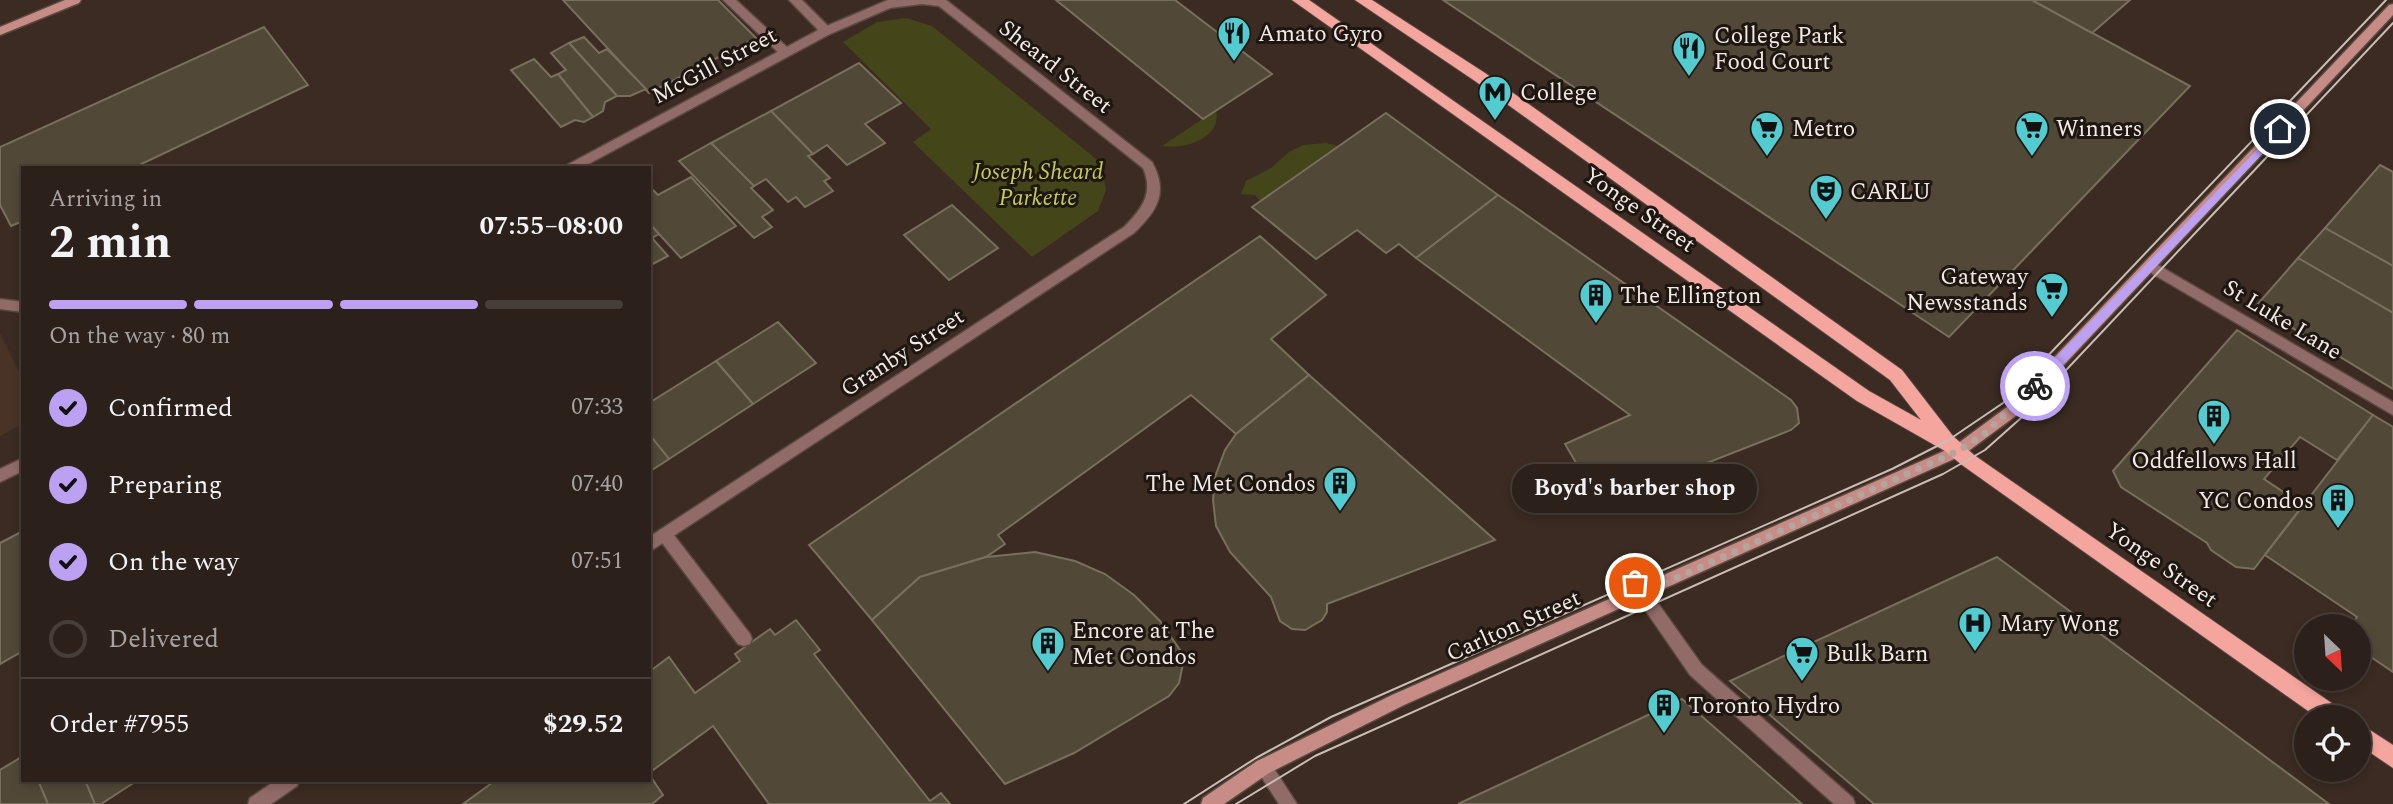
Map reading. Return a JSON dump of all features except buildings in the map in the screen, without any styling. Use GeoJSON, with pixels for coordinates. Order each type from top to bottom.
{"type":"FeatureCollection","features":[{"type":"Feature","properties":{"kind":"main road"},"geometry":{"type":"LineString","coordinates":[[0,32],[75,0]]}},
{"type":"Feature","properties":{"kind":"main road","name":"Yonge Street"},"geometry":{"type":"LineString","coordinates":[[1299,0],[1863,396],[1958,451],[2318,705]]}},
{"type":"Feature","properties":{"kind":"main road","name":"Yonge Street"},"geometry":{"type":"LineString","coordinates":[[1362,0],[1480,77],[1896,375],[1958,451]]}},
{"type":"Feature","properties":{"kind":"main road","name":"Carlton Street"},"geometry":{"type":"LineString","coordinates":[[1209,804],[1263,767],[1398,700],[1639,588],[1958,451],[2012,411],[2393,8]]}},
{"type":"Feature","properties":{"kind":"main road"},"geometry":{"type":"LineString","coordinates":[[2371,742],[2393,758]]}},
{"type":"Feature","properties":{"kind":"street"},"geometry":{"type":"LineString","coordinates":[[729,0],[785,52]]}},
{"type":"Feature","properties":{"kind":"street"},"geometry":{"type":"LineString","coordinates":[[795,0],[826,31]]}},
{"type":"Feature","properties":{"kind":"street","name":"McGill Street"},"geometry":{"type":"LineString","coordinates":[[575,166],[826,31],[888,4],[922,0]]}},
{"type":"Feature","properties":{"kind":"street","name":"Sheard Street"},"geometry":{"type":"LineString","coordinates":[[922,0],[942,3],[1149,165],[1156,178]]}},
{"type":"Feature","properties":{"kind":"street","name":"Granby Street"},"geometry":{"type":"LineString","coordinates":[[651,544],[1129,230],[1146,213],[1156,193],[1156,178]]}},
{"type":"Feature","properties":{"kind":"street","name":"St Luke Lane"},"geometry":{"type":"LineString","coordinates":[[2151,266],[2393,409]]}},
{"type":"Feature","properties":{"kind":"street"},"geometry":{"type":"LineString","coordinates":[[0,304],[21,307]]}},
{"type":"Feature","properties":{"kind":"street"},"geometry":{"type":"LineString","coordinates":[[0,476],[21,465]]}},
{"type":"Feature","properties":{"kind":"street"},"geometry":{"type":"LineString","coordinates":[[664,535],[744,639]]}},
{"type":"Feature","properties":{"kind":"street"},"geometry":{"type":"LineString","coordinates":[[1639,588],[1696,670],[1847,804]]}},
{"type":"Feature","properties":{"kind":"street"},"geometry":{"type":"LineString","coordinates":[[1263,767],[1289,804]]}},
{"type":"Feature","properties":{"kind":"street"},"geometry":{"type":"LineString","coordinates":[[256,804],[288,782]]}},
{"type":"Feature","properties":{"kind":"shaded area"},"geometry":{"type":"Polygon","coordinates":[[[0,333],[21,376],[21,425],[0,436],[0,333]]]}},
{"type":"Feature","properties":{"kind":"green space","name":"Joseph Sheard Parkette"},"geometry":{"type":"Polygon","coordinates":[[[906,18],[932,26],[1101,163],[1106,190],[1098,211],[1032,257],[913,142],[931,129],[843,42],[877,22],[906,18]]]}},
{"type":"Feature","properties":{"kind":"green space"},"geometry":{"type":"Polygon","coordinates":[[[1216,110],[1217,120],[1208,135],[1191,144],[1162,146],[1216,110]]]}},
{"type":"Feature","properties":{"kind":"green space"},"geometry":{"type":"Polygon","coordinates":[[[1326,143],[1339,146],[1260,201],[1255,195],[1241,194],[1246,181],[1271,168],[1289,152],[1303,145],[1326,143]]]}},
{"type":"Feature","properties":{"kind":"tram line"},"geometry":{"type":"LineString","coordinates":[[1184,804],[1256,758],[1331,717],[1892,469],[1947,441],[2003,403],[2386,0]]}},
{"type":"Feature","properties":{"kind":"tram line"},"geometry":{"type":"LineString","coordinates":[[1236,804],[1315,756],[1943,474],[1985,450],[2021,418],[2393,23]]}},
{"type":"Feature","properties":{"kind":"way so far"},"geometry":{"type":"LineString","coordinates":[[1635,583],[1643,593],[1930,465],[1983,435],[2012,411],[2035,386]]}},
{"type":"Feature","properties":{"kind":"place","name":"Amato Gyro"},"geometry":{"type":"Point","coordinates":[1234,63]}},
{"type":"Feature","properties":{"kind":"place","name":"College Park Food Court"},"geometry":{"type":"Point","coordinates":[1689,78]}},
{"type":"Feature","properties":{"kind":"place","name":"College"},"geometry":{"type":"Point","coordinates":[1495,122]}},
{"type":"Feature","properties":{"kind":"place","name":"Metro"},"geometry":{"type":"Point","coordinates":[1767,158]}},
{"type":"Feature","properties":{"kind":"place","name":"Winners"},"geometry":{"type":"Point","coordinates":[2032,158]}},
{"type":"Feature","properties":{"kind":"place","name":"CARLU"},"geometry":{"type":"Point","coordinates":[1826,221]}},
{"type":"Feature","properties":{"kind":"place","name":"Gateway Newsstands"},"geometry":{"type":"Point","coordinates":[2052,319]}},
{"type":"Feature","properties":{"kind":"place","name":"The Ellington"},"geometry":{"type":"Point","coordinates":[1596,325]}},
{"type":"Feature","properties":{"kind":"place","name":"Oddfellows Hall"},"geometry":{"type":"Point","coordinates":[2214,446]}},
{"type":"Feature","properties":{"kind":"place","name":"The Met Condos"},"geometry":{"type":"Point","coordinates":[1340,513]}},
{"type":"Feature","properties":{"kind":"place","name":"YC Condos"},"geometry":{"type":"Point","coordinates":[2338,530]}},
{"type":"Feature","properties":{"kind":"place","name":"Boyd's barber shop"},"geometry":{"type":"Point","coordinates":[1635,583]}},
{"type":"Feature","properties":{"kind":"place","name":"Mary Wong"},"geometry":{"type":"Point","coordinates":[1975,653]}},
{"type":"Feature","properties":{"kind":"place","name":"Encore at The Met Condos"},"geometry":{"type":"Point","coordinates":[1048,673]}},
{"type":"Feature","properties":{"kind":"place","name":"Bulk Barn"},"geometry":{"type":"Point","coordinates":[1802,683]}},
{"type":"Feature","properties":{"kind":"place","name":"Toronto Hydro"},"geometry":{"type":"Point","coordinates":[1664,735]}},
{"type":"Feature","properties":{"kind":"route"},"geometry":{"type":"LineString","coordinates":[[2035,386],[2280,129]]}}]}
